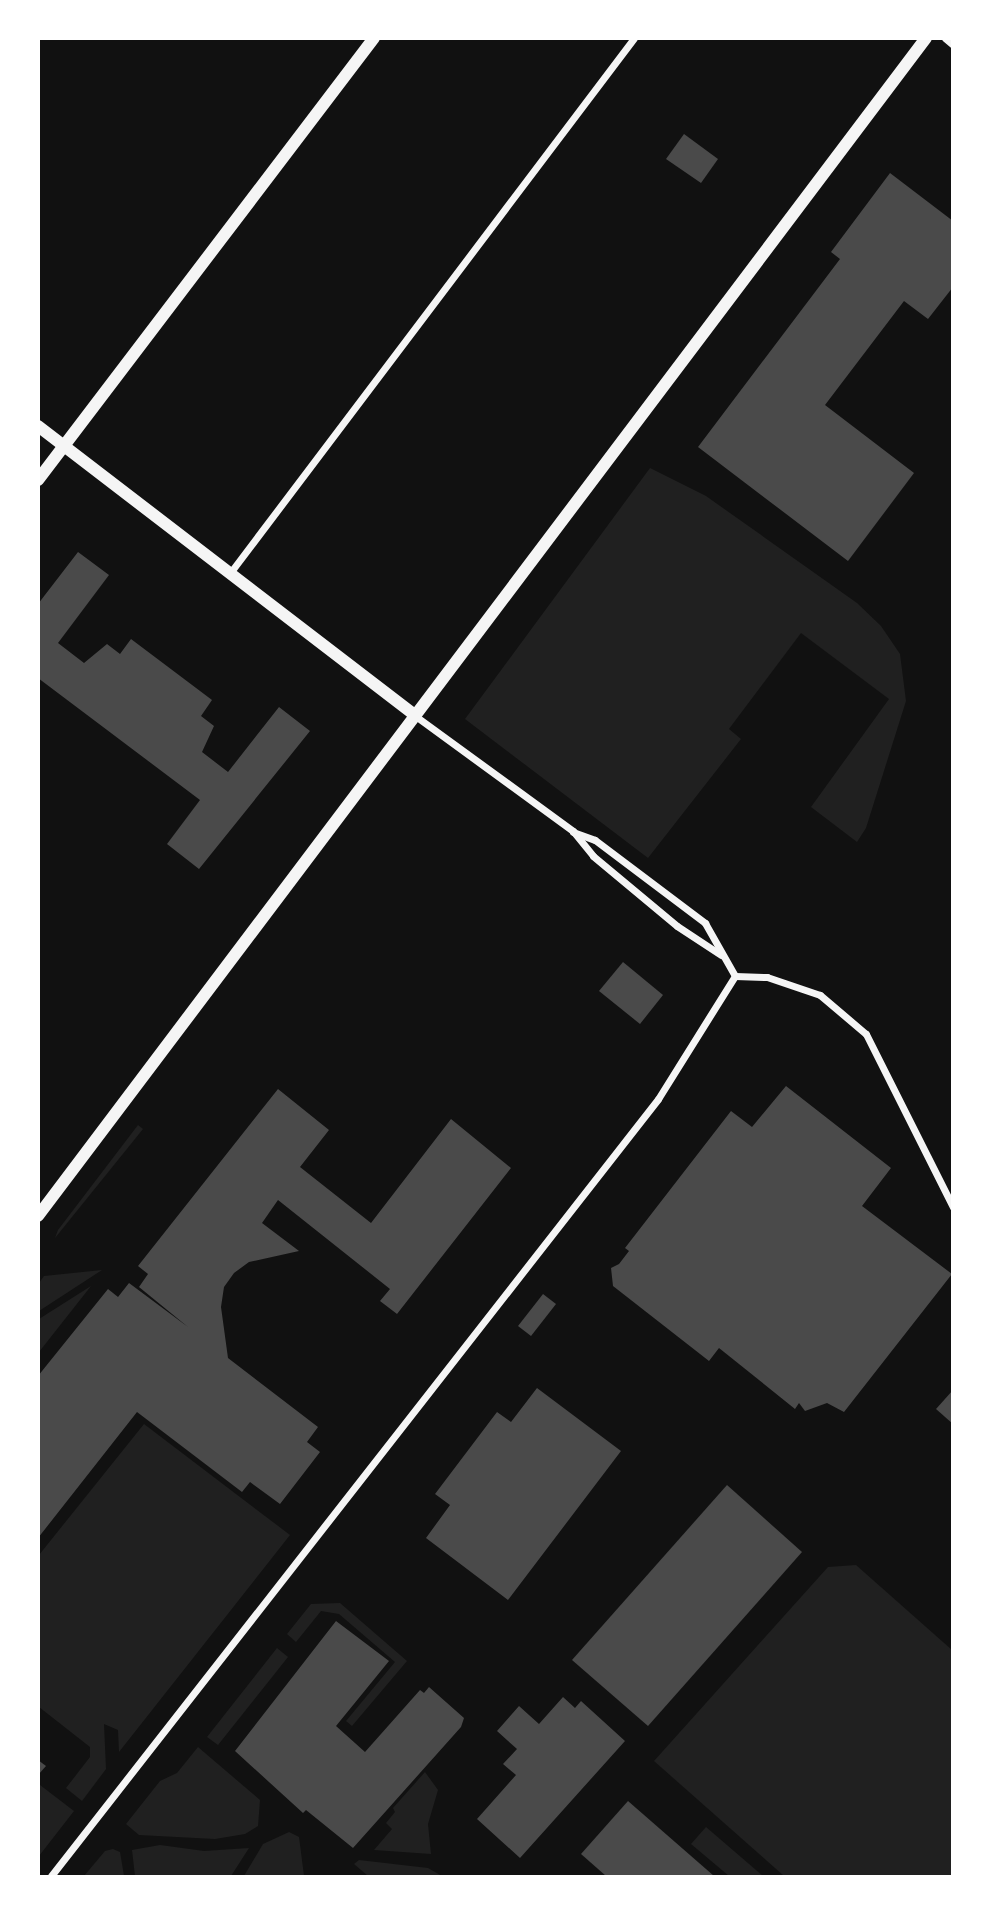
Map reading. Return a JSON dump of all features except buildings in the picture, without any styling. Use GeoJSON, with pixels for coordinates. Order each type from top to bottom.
{"type":"FeatureCollection","features":[{"type":"Feature","properties":{"kind":"street"},"geometry":{"type":"LineString","coordinates":[[38,480],[374,38]]}},
{"type":"Feature","properties":{"kind":"street"},"geometry":{"type":"LineString","coordinates":[[229,573],[634,38]]}},
{"type":"Feature","properties":{"kind":"street"},"geometry":{"type":"LineString","coordinates":[[38,1216],[926,38]]}},
{"type":"Feature","properties":{"kind":"street"},"geometry":{"type":"LineString","coordinates":[[945,38],[953,45]]}},
{"type":"Feature","properties":{"kind":"street"},"geometry":{"type":"LineString","coordinates":[[38,426],[414,714],[573,831],[595,840],[705,923],[735,976]]}},
{"type":"Feature","properties":{"kind":"street"},"geometry":{"type":"LineString","coordinates":[[573,831],[593,856],[677,926],[721,955]]}},
{"type":"Feature","properties":{"kind":"street"},"geometry":{"type":"LineString","coordinates":[[735,976],[767,977],[820,995],[866,1034],[953,1207]]}},
{"type":"Feature","properties":{"kind":"street"},"geometry":{"type":"LineString","coordinates":[[51,1877],[650,1110],[735,976]]}},
{"type":"Feature","properties":{"kind":"shaded area"},"geometry":{"type":"Polygon","coordinates":[[[650,468],[706,496],[857,603],[881,626],[900,654],[906,701],[866,828],[857,842],[811,807],[889,699],[801,633],[729,729],[741,739],[648,858],[465,719],[650,468]]]}},
{"type":"Feature","properties":{"kind":"shaded area"},"geometry":{"type":"Polygon","coordinates":[[[138,1125],[143,1129],[55,1238],[58,1230],[138,1125]]]}},
{"type":"Feature","properties":{"kind":"shaded area"},"geometry":{"type":"Polygon","coordinates":[[[102,1270],[39,1311],[39,1283],[44,1276],[102,1270]]]}},
{"type":"Feature","properties":{"kind":"shaded area"},"geometry":{"type":"Polygon","coordinates":[[[91,1286],[39,1352],[39,1319],[91,1286]]]}},
{"type":"Feature","properties":{"kind":"shaded area"},"geometry":{"type":"Polygon","coordinates":[[[144,1424],[290,1535],[119,1752],[118,1730],[104,1724],[106,1769],[82,1801],[66,1788],[90,1757],[90,1747],[39,1707],[39,1555],[144,1424]]]}},
{"type":"Feature","properties":{"kind":"shaded area"},"geometry":{"type":"Polygon","coordinates":[[[856,1565],[952,1650],[952,1876],[784,1876],[654,1761],[828,1567],[856,1565]]]}},
{"type":"Feature","properties":{"kind":"shaded area"},"geometry":{"type":"Polygon","coordinates":[[[340,1603],[407,1661],[352,1726],[346,1721],[395,1662],[339,1614],[321,1611],[296,1642],[287,1634],[311,1604],[340,1603]]]}},
{"type":"Feature","properties":{"kind":"shaded area"},"geometry":{"type":"Polygon","coordinates":[[[277,1648],[288,1657],[218,1745],[207,1737],[277,1648]]]}},
{"type":"Feature","properties":{"kind":"shaded area"},"geometry":{"type":"Polygon","coordinates":[[[198,1747],[260,1800],[258,1826],[245,1834],[215,1839],[139,1835],[126,1824],[160,1781],[177,1773],[198,1747]]]}},
{"type":"Feature","properties":{"kind":"shaded area"},"geometry":{"type":"Polygon","coordinates":[[[425,1772],[438,1790],[428,1824],[431,1854],[374,1850],[392,1829],[386,1823],[395,1812],[393,1808],[425,1772]]]}},
{"type":"Feature","properties":{"kind":"shaded area"},"geometry":{"type":"Polygon","coordinates":[[[40,1785],[74,1811],[39,1856],[38,1787],[40,1785]]]}},
{"type":"Feature","properties":{"kind":"shaded area"},"geometry":{"type":"Polygon","coordinates":[[[706,1827],[763,1876],[729,1876],[691,1844],[706,1827]]]}},
{"type":"Feature","properties":{"kind":"shaded area"},"geometry":{"type":"Polygon","coordinates":[[[289,1832],[299,1837],[304,1876],[244,1876],[263,1844],[289,1832]]]}},
{"type":"Feature","properties":{"kind":"shaded area"},"geometry":{"type":"Polygon","coordinates":[[[160,1845],[204,1851],[249,1848],[231,1876],[135,1876],[132,1850],[160,1845]]]}},
{"type":"Feature","properties":{"kind":"shaded area"},"geometry":{"type":"Polygon","coordinates":[[[113,1849],[120,1852],[124,1876],[84,1876],[105,1851],[113,1849]]]}},
{"type":"Feature","properties":{"kind":"shaded area"},"geometry":{"type":"Polygon","coordinates":[[[359,1860],[428,1868],[442,1876],[368,1876],[354,1864],[359,1860]]]}}]}
